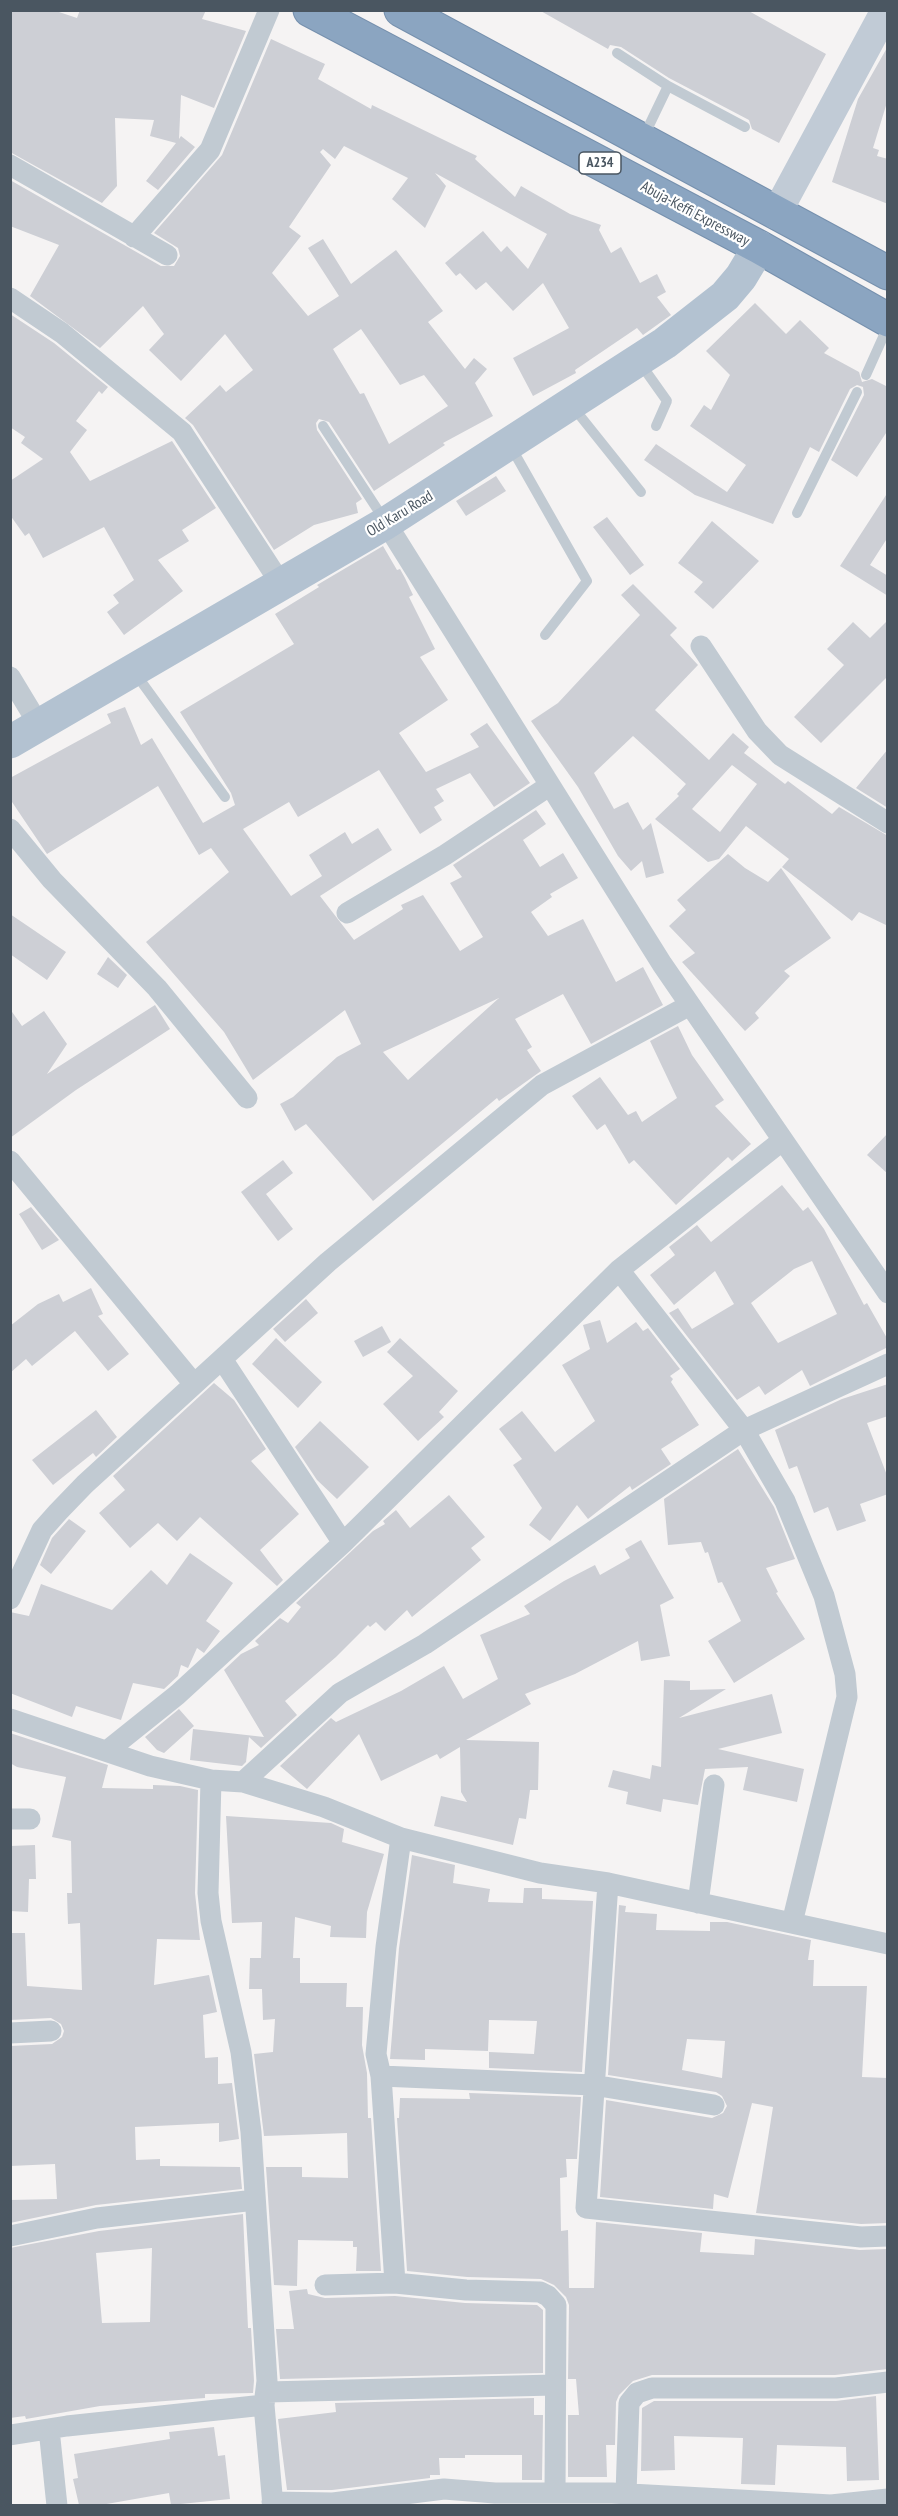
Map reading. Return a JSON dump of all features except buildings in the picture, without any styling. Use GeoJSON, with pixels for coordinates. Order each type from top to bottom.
{"type":"FeatureCollection","features":[{"type":"Feature","properties":{"kind":"highway","name":"Abuja-Keffi Expressway"},"geometry":{"type":"LineString","coordinates":[[310,10],[759,247],[888,320]]}},
{"type":"Feature","properties":{"kind":"highway","name":"A234"},"geometry":{"type":"LineString","coordinates":[[414,14],[641,141],[888,273]]}},
{"type":"Feature","properties":{"kind":"main road"},"geometry":{"type":"LineString","coordinates":[[776,214],[886,10]]}},
{"type":"Feature","properties":{"kind":"main road","name":"Old Karu Road"},"geometry":{"type":"LineString","coordinates":[[10,742],[386,523],[638,360],[694,322],[725,296],[741,277],[759,247]]}},
{"type":"Feature","properties":{"kind":"street"},"geometry":{"type":"LineString","coordinates":[[134,237],[210,150],[269,10]]}},
{"type":"Feature","properties":{"kind":"street"},"geometry":{"type":"LineString","coordinates":[[10,165],[167,255]]}},
{"type":"Feature","properties":{"kind":"street"},"geometry":{"type":"LineString","coordinates":[[10,298],[62,333],[182,432],[281,584]]}},
{"type":"Feature","properties":{"kind":"street"},"geometry":{"type":"LineString","coordinates":[[386,523],[549,786],[690,1005],[888,1293]]}},
{"type":"Feature","properties":{"kind":"street"},"geometry":{"type":"LineString","coordinates":[[701,646],[756,731],[780,755],[888,823]]}},
{"type":"Feature","properties":{"kind":"street"},"geometry":{"type":"LineString","coordinates":[[10,677],[39,725]]}},
{"type":"Feature","properties":{"kind":"street"},"geometry":{"type":"LineString","coordinates":[[347,913],[445,855],[549,786]]}},
{"type":"Feature","properties":{"kind":"street"},"geometry":{"type":"LineString","coordinates":[[10,830],[52,880],[157,988],[247,1098]]}},
{"type":"Feature","properties":{"kind":"street"},"geometry":{"type":"LineString","coordinates":[[10,1599],[42,1530],[85,1484],[328,1262],[542,1084],[690,1005]]}},
{"type":"Feature","properties":{"kind":"street"},"geometry":{"type":"LineString","coordinates":[[107,1751],[177,1695],[343,1543],[619,1270],[783,1140]]}},
{"type":"Feature","properties":{"kind":"street"},"geometry":{"type":"LineString","coordinates":[[10,1161],[194,1384]]}},
{"type":"Feature","properties":{"kind":"street"},"geometry":{"type":"LineString","coordinates":[[619,1270],[744,1430],[785,1502],[824,1596],[844,1674],[847,1697],[792,1923]]}},
{"type":"Feature","properties":{"kind":"street"},"geometry":{"type":"LineString","coordinates":[[222,1359],[343,1543]]}},
{"type":"Feature","properties":{"kind":"street"},"geometry":{"type":"LineString","coordinates":[[243,1782],[340,1693],[425,1644],[744,1430],[888,1364]]}},
{"type":"Feature","properties":{"kind":"street"},"geometry":{"type":"LineString","coordinates":[[10,1719],[150,1766],[211,1780],[243,1782],[324,1807],[401,1838],[540,1873],[608,1883],[888,1944]]}},
{"type":"Feature","properties":{"kind":"street"},"geometry":{"type":"LineString","coordinates":[[211,1780],[208,1893],[217,1949],[241,2052],[255,2200],[272,2504],[333,2503],[444,2489],[495,2493],[626,2494],[831,2505],[888,2499]]}},
{"type":"Feature","properties":{"kind":"street"},"geometry":{"type":"LineString","coordinates":[[698,1903],[714,1785]]}},
{"type":"Feature","properties":{"kind":"street"},"geometry":{"type":"LineString","coordinates":[[395,2283],[381,2076],[376,2054],[386,1947],[401,1838]]}},
{"type":"Feature","properties":{"kind":"street"},"geometry":{"type":"LineString","coordinates":[[608,1883],[586,2208],[861,2237],[888,2236]]}},
{"type":"Feature","properties":{"kind":"street"},"geometry":{"type":"LineString","coordinates":[[10,2032],[51,2031]]}},
{"type":"Feature","properties":{"kind":"street"},"geometry":{"type":"LineString","coordinates":[[381,2076],[593,2085],[714,2105]]}},
{"type":"Feature","properties":{"kind":"street"},"geometry":{"type":"LineString","coordinates":[[10,2236],[97,2218],[255,2200]]}},
{"type":"Feature","properties":{"kind":"street"},"geometry":{"type":"LineString","coordinates":[[325,2284],[395,2283],[466,2290],[540,2292],[548,2296],[556,2305],[555,2493]]}},
{"type":"Feature","properties":{"kind":"street"},"geometry":{"type":"LineString","coordinates":[[626,2494],[629,2403],[637,2393],[652,2388],[836,2388],[888,2382]]}},
{"type":"Feature","properties":{"kind":"street"},"geometry":{"type":"LineString","coordinates":[[10,2436],[265,2398],[554,2385]]}},
{"type":"Feature","properties":{"kind":"street"},"geometry":{"type":"LineString","coordinates":[[49,2429],[57,2505]]}},
{"type":"Feature","properties":{"kind":"lane"},"geometry":{"type":"LineString","coordinates":[[617,52],[668,86],[745,127]]}},
{"type":"Feature","properties":{"kind":"lane"},"geometry":{"type":"LineString","coordinates":[[641,141],[668,86]]}},
{"type":"Feature","properties":{"kind":"lane"},"geometry":{"type":"LineString","coordinates":[[866,375],[888,327]]}},
{"type":"Feature","properties":{"kind":"lane"},"geometry":{"type":"LineString","coordinates":[[638,360],[667,400],[656,426]]}},
{"type":"Feature","properties":{"kind":"lane"},"geometry":{"type":"LineString","coordinates":[[797,513],[857,393]]}},
{"type":"Feature","properties":{"kind":"lane"},"geometry":{"type":"LineString","coordinates":[[571,404],[641,492]]}},
{"type":"Feature","properties":{"kind":"lane"},"geometry":{"type":"LineString","coordinates":[[323,426],[386,523]]}},
{"type":"Feature","properties":{"kind":"lane"},"geometry":{"type":"LineString","coordinates":[[510,444],[587,581],[545,635]]}},
{"type":"Feature","properties":{"kind":"lane"},"geometry":{"type":"LineString","coordinates":[[133,670],[225,797]]}}]}
